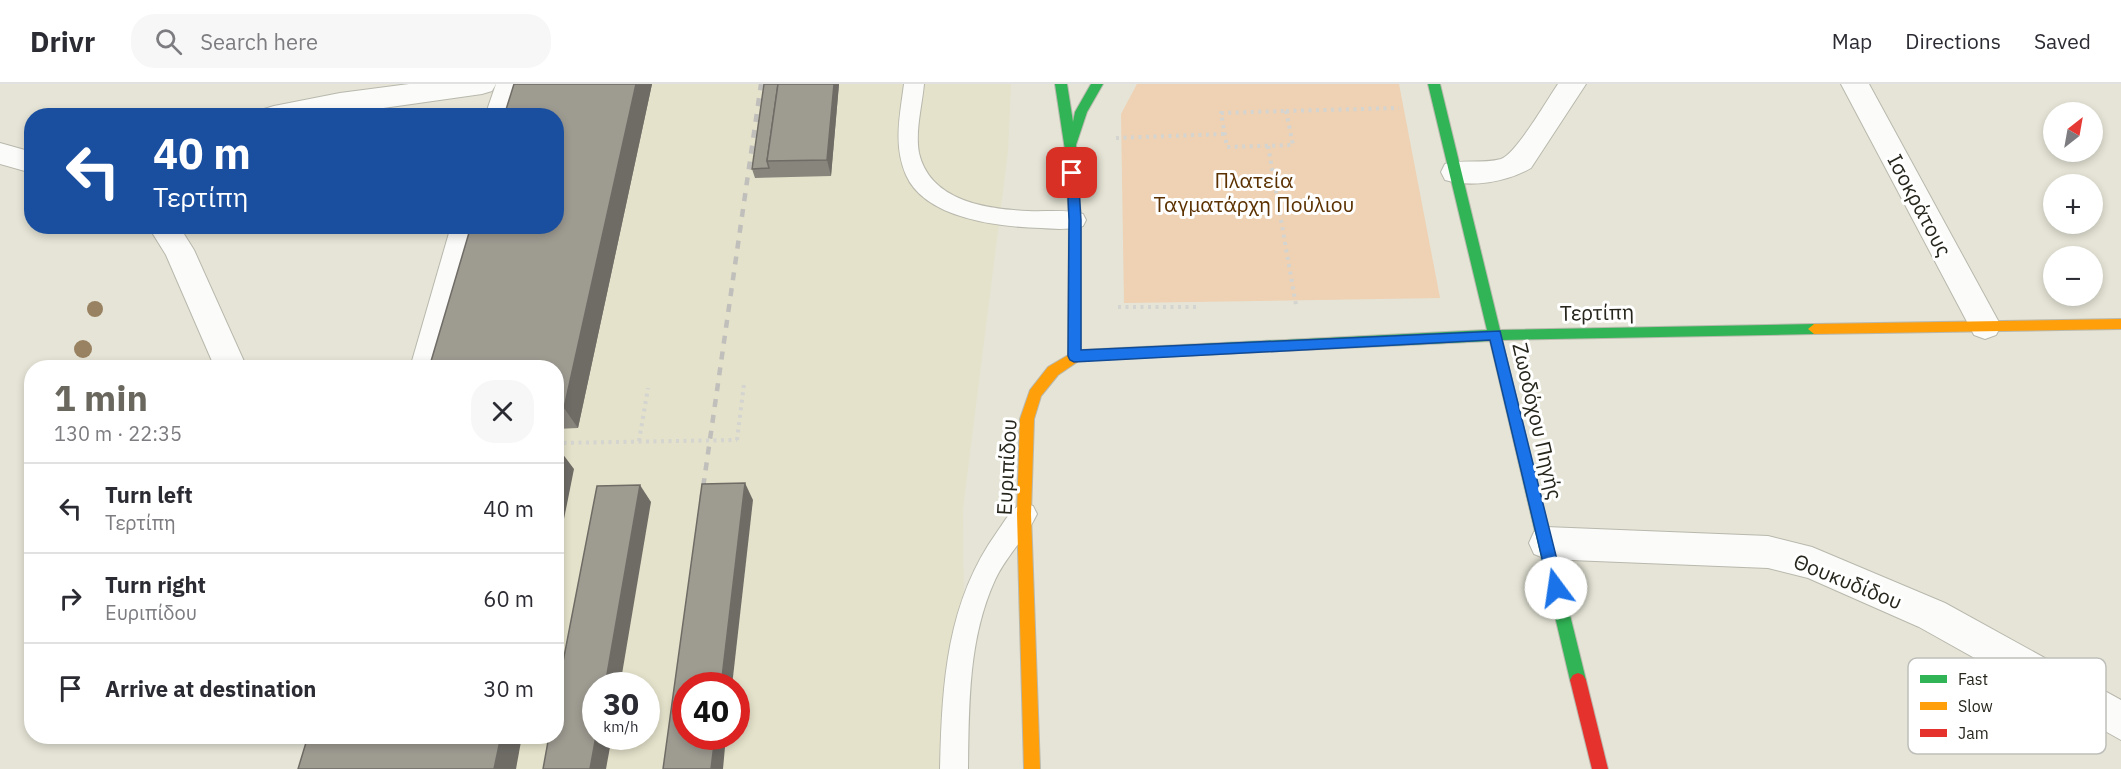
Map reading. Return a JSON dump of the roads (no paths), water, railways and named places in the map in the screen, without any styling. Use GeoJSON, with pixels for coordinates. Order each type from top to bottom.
{"type":"FeatureCollection","features":[{"type":"Feature","properties":{"kind":"street"},"geometry":{"type":"LineString","coordinates":[[315,108],[482,84]]}},
{"type":"Feature","properties":{"kind":"street"},"geometry":{"type":"LineString","coordinates":[[502,108],[510,84]]}},
{"type":"Feature","properties":{"kind":"street"},"geometry":{"type":"LineString","coordinates":[[1061,84],[1071,150],[1075,220],[1074,356]]}},
{"type":"Feature","properties":{"kind":"street"},"geometry":{"type":"LineString","coordinates":[[1071,150],[1081,112],[1097,84]]}},
{"type":"Feature","properties":{"kind":"street","name":"Ζωοδόχου Πηγής"},"geometry":{"type":"LineString","coordinates":[[1434,84],[1600,769]]}},
{"type":"Feature","properties":{"kind":"street"},"geometry":{"type":"LineString","coordinates":[[1455,172],[1500,170],[1510,168],[1521,161],[1572,84]]}},
{"type":"Feature","properties":{"kind":"street","name":"Ισοκράτους"},"geometry":{"type":"LineString","coordinates":[[1855,84],[1985,326]]}},
{"type":"Feature","properties":{"kind":"street"},"geometry":{"type":"LineString","coordinates":[[0,153],[24,160]]}},
{"type":"Feature","properties":{"kind":"street"},"geometry":{"type":"LineString","coordinates":[[168,234],[179,250],[227,360]]}},
{"type":"Feature","properties":{"kind":"street"},"geometry":{"type":"LineString","coordinates":[[428,360],[464,234]]}},
{"type":"Feature","properties":{"kind":"street","name":"Τερτίπη"},"geometry":{"type":"LineString","coordinates":[[1074,356],[1496,335],[2121,324]]}},
{"type":"Feature","properties":{"kind":"street","name":"Ευριπίδου"},"geometry":{"type":"LineString","coordinates":[[1032,769],[1024,514],[1027,419],[1035,394],[1053,371],[1074,356]]}},
{"type":"Feature","properties":{"kind":"street","name":"Θουκυδίδου"},"geometry":{"type":"LineString","coordinates":[[1545,543],[1756,551],[1812,563],[1932,615],[2009,658]]}},
{"type":"Feature","properties":{"kind":"street","name":"Θουκυδίδου"},"geometry":{"type":"LineString","coordinates":[[2106,713],[2121,721]]}},
{"type":"Feature","properties":{"kind":"lane"},"geometry":{"type":"LineString","coordinates":[[914,84],[909,152],[914,172],[927,190],[952,204],[986,215],[1023,220],[1075,220]]}},
{"type":"Feature","properties":{"kind":"lane"},"geometry":{"type":"LineString","coordinates":[[954,769],[956,687],[965,626],[984,575],[1024,514]]}},
{"type":"Feature","properties":{"kind":"railway"},"geometry":{"type":"LineString","coordinates":[[701,502],[761,84]]}},
{"type":"Feature","properties":{"kind":"park label","name":"Πλατεία Ταγματάρχη Πούλιου"},"geometry":{"type":"Point","coordinates":[1254,192]}}]}
